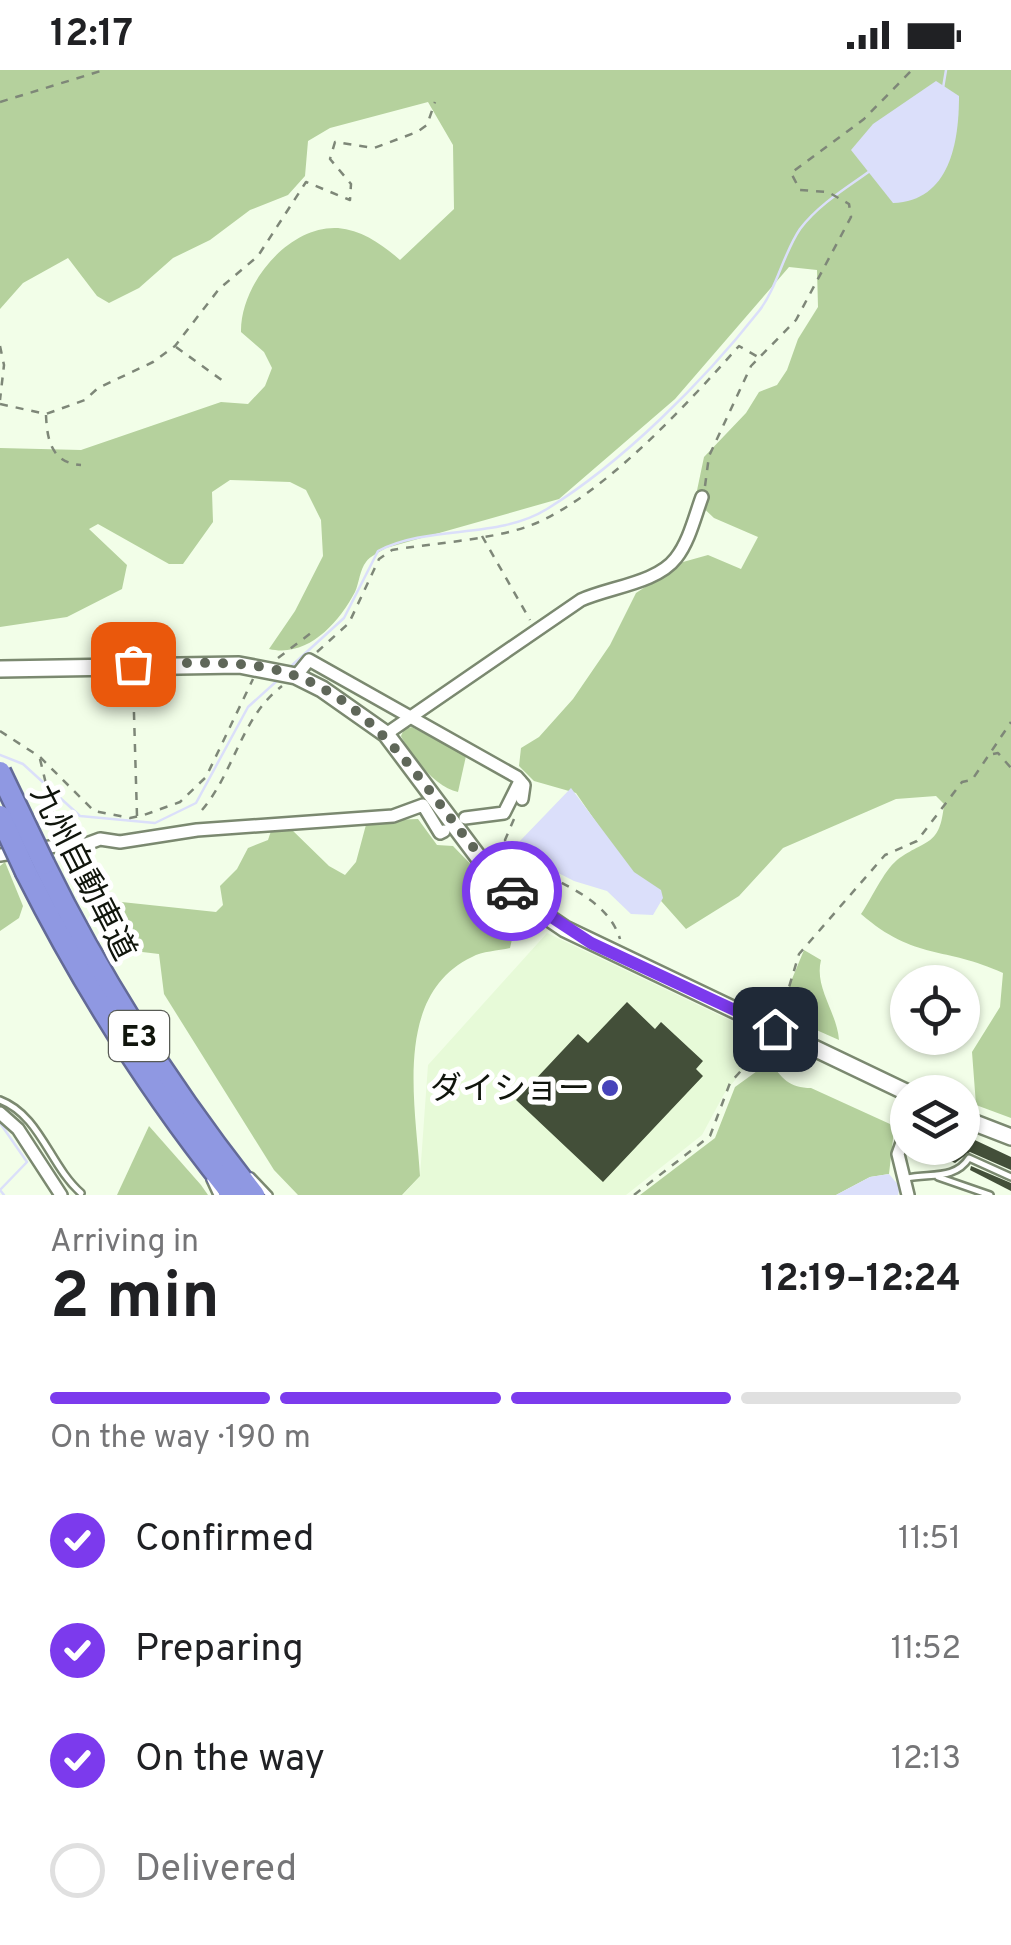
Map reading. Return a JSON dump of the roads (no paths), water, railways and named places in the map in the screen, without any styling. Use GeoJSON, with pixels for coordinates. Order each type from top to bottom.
{"type":"FeatureCollection","features":[{"type":"Feature","properties":{"kind":"highway","name":"九州自動車道"},"geometry":{"type":"LineString","coordinates":[[0,772],[35,868],[100,1008],[202,1143],[232,1195]]}},
{"type":"Feature","properties":{"kind":"highway","name":"九州自動車道"},"geometry":{"type":"LineString","coordinates":[[0,816],[35,868]]}},
{"type":"Feature","properties":{"kind":"highway","name":"九州自動車道"},"geometry":{"type":"LineString","coordinates":[[202,1143],[254,1195]]}},
{"type":"Feature","properties":{"kind":"main road"},"geometry":{"type":"LineString","coordinates":[[0,669],[133,664],[264,667],[295,684],[322,689],[386,734],[479,858],[515,894],[565,929],[890,1084]]}},
{"type":"Feature","properties":{"kind":"main road"},"geometry":{"type":"LineString","coordinates":[[980,1125],[1011,1137]]}},
{"type":"Feature","properties":{"kind":"street"},"geometry":{"type":"LineString","coordinates":[[386,734],[581,600],[610,586],[648,580],[676,558],[702,497]]}},
{"type":"Feature","properties":{"kind":"street"},"geometry":{"type":"LineString","coordinates":[[295,684],[309,660],[490,758],[520,781],[526,793],[522,799]]}},
{"type":"Feature","properties":{"kind":"street"},"geometry":{"type":"LineString","coordinates":[[465,818],[504,813],[520,781]]}},
{"type":"Feature","properties":{"kind":"street"},"geometry":{"type":"LineString","coordinates":[[0,855],[62,845],[73,848],[100,839],[120,842],[234,827],[393,816],[423,805],[440,832],[444,830]]}},
{"type":"Feature","properties":{"kind":"street"},"geometry":{"type":"LineString","coordinates":[[0,1113],[18,1129],[61,1195]]}},
{"type":"Feature","properties":{"kind":"street"},"geometry":{"type":"LineString","coordinates":[[902,1165],[908,1195]]}},
{"type":"Feature","properties":{"kind":"lane"},"geometry":{"type":"LineString","coordinates":[[0,1100],[26,1115],[58,1168],[81,1193]]}},
{"type":"Feature","properties":{"kind":"lane"},"geometry":{"type":"LineString","coordinates":[[202,1143],[218,1195]]}},
{"type":"Feature","properties":{"kind":"lane"},"geometry":{"type":"LineString","coordinates":[[202,1143],[269,1195]]}},
{"type":"Feature","properties":{"kind":"lane"},"geometry":{"type":"LineString","coordinates":[[907,1178],[938,1177],[962,1168],[969,1158],[1011,1178]]}},
{"type":"Feature","properties":{"kind":"lane"},"geometry":{"type":"LineString","coordinates":[[938,1177],[990,1195]]}},
{"type":"Feature","properties":{"kind":"water"},"geometry":{"type":"Polygon","coordinates":[[[936,81],[959,96],[953,150],[939,180],[927,192],[893,203],[851,150],[873,124],[936,81]]]}},
{"type":"Feature","properties":{"kind":"water"},"geometry":{"type":"Polygon","coordinates":[[[571,788],[634,872],[661,890],[663,898],[653,915],[631,914],[607,891],[574,881],[525,856],[519,842],[571,788]]]}},
{"type":"Feature","properties":{"kind":"water"},"geometry":{"type":"Polygon","coordinates":[[[889,1174],[900,1187],[898,1195],[836,1195],[870,1177],[889,1174]]]}},
{"type":"Feature","properties":{"kind":"waterway"},"geometry":{"type":"LineString","coordinates":[[943,88],[946,70]]}},
{"type":"Feature","properties":{"kind":"waterway"},"geometry":{"type":"LineString","coordinates":[[288,669],[344,618],[378,551],[419,537],[528,519],[576,490],[633,444],[713,365],[759,311],[807,220],[870,171]]}},
{"type":"Feature","properties":{"kind":"waterway"},"geometry":{"type":"LineString","coordinates":[[0,755],[23,764],[80,816],[155,823],[196,803],[248,707],[279,679]]}},
{"type":"Feature","properties":{"kind":"waterway"},"geometry":{"type":"LineString","coordinates":[[0,1123],[27,1162],[0,1190],[4,1195]]}},
{"type":"Feature","properties":{"kind":"place","name":"ダイショー"},"geometry":{"type":"Point","coordinates":[610,1088]}}]}
